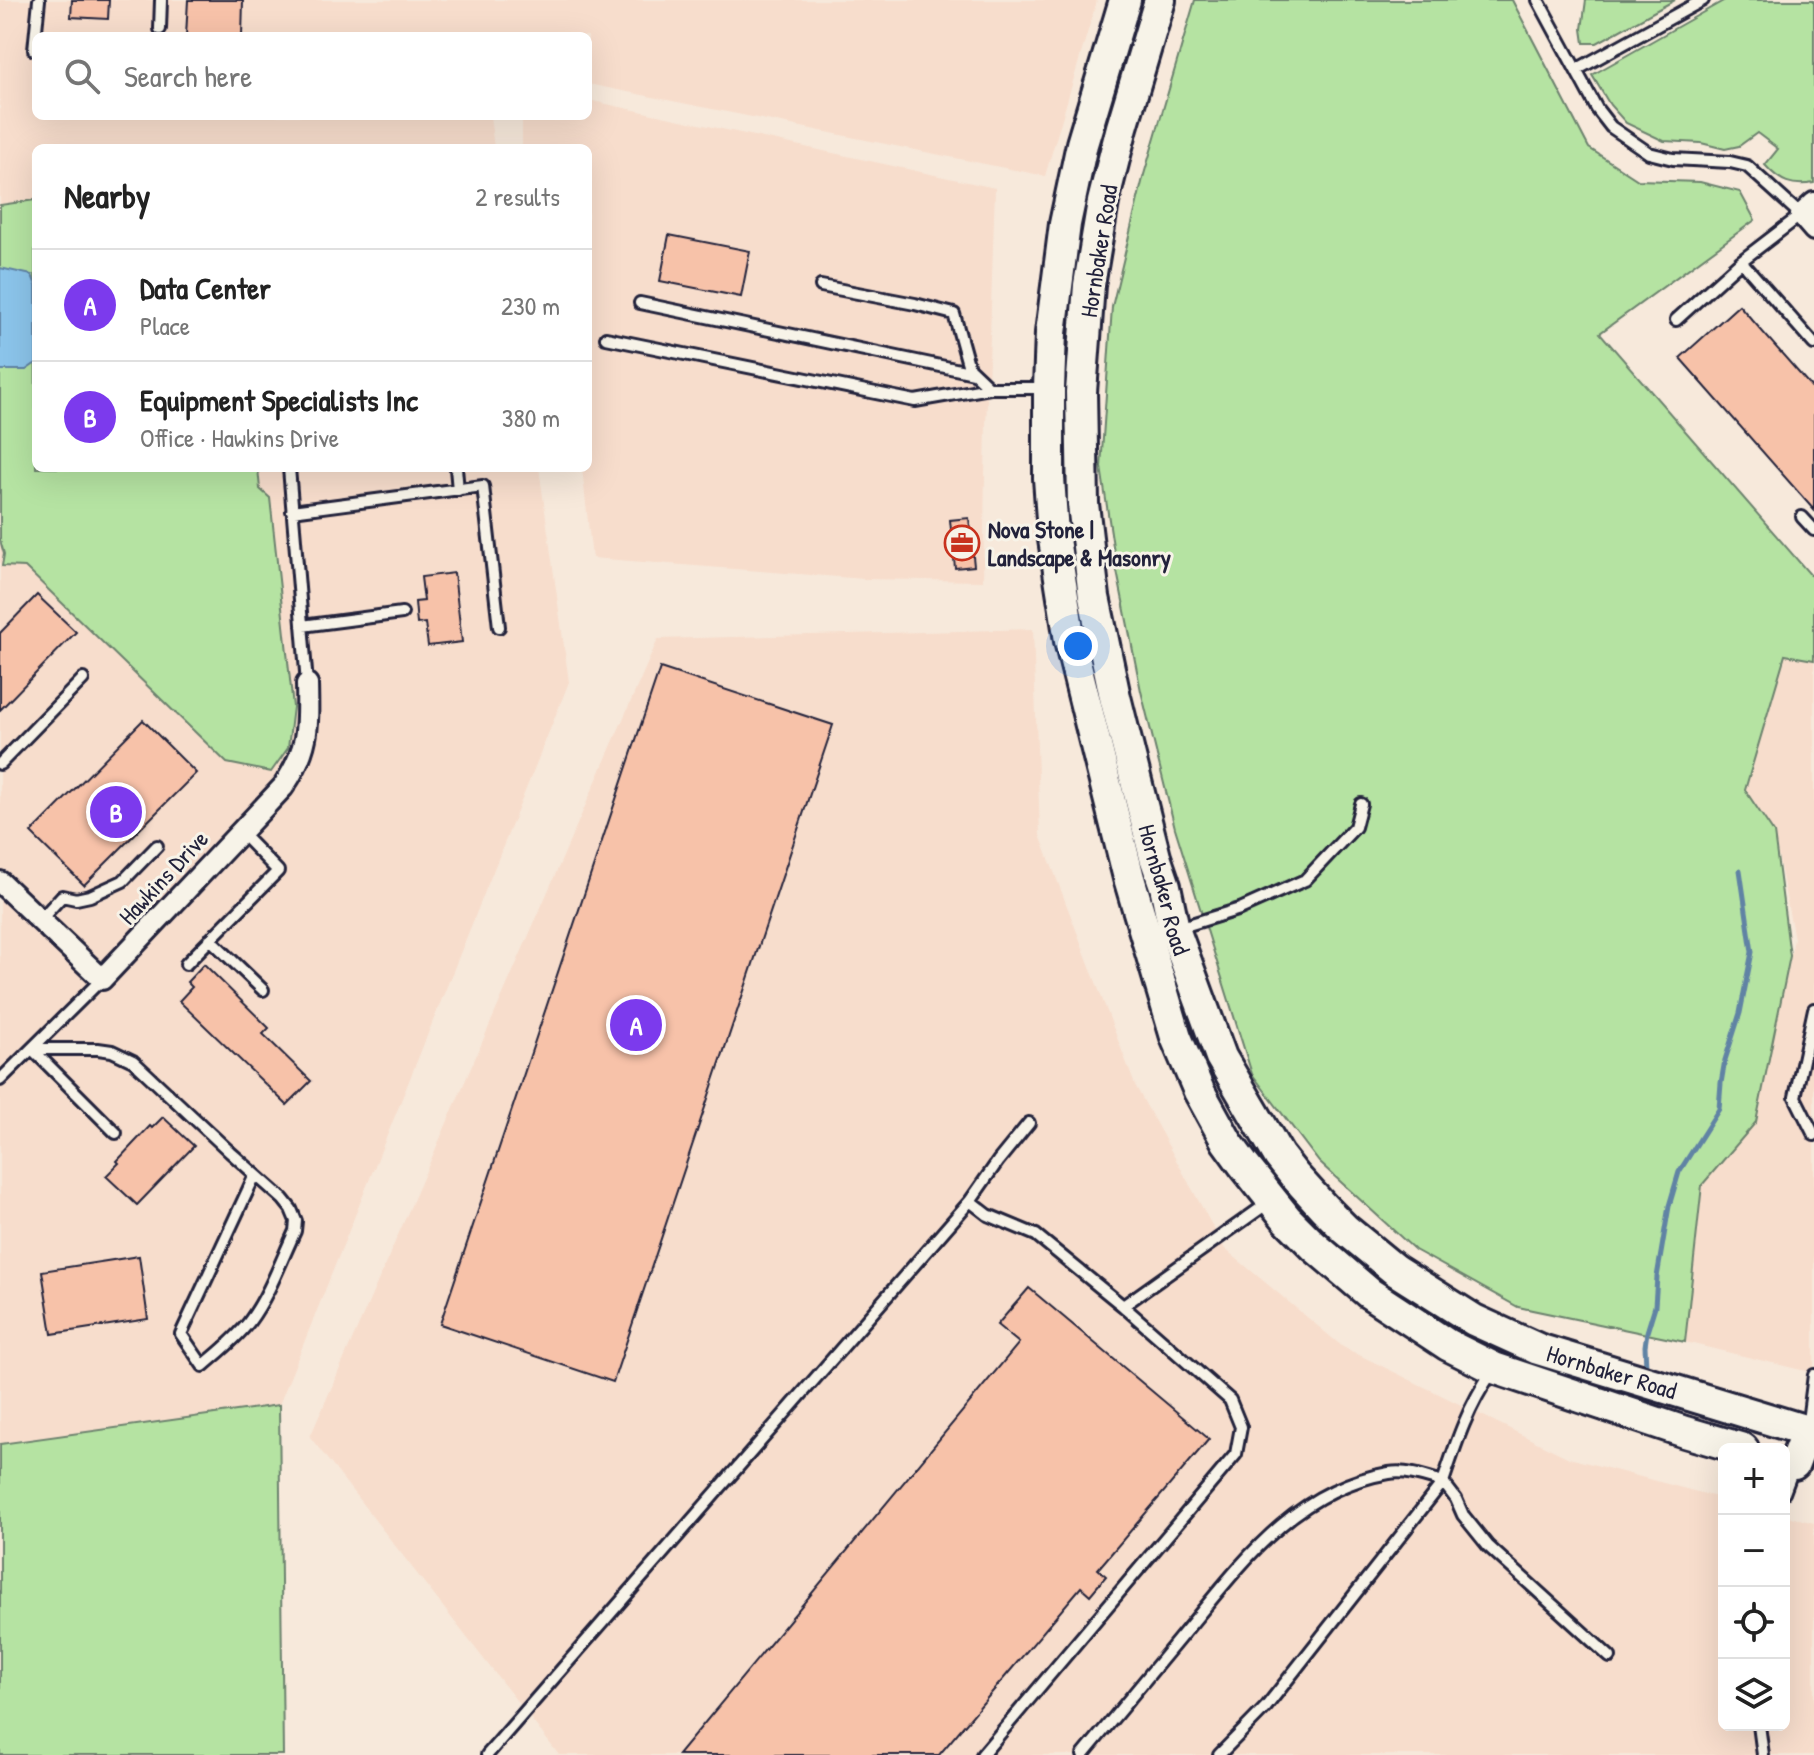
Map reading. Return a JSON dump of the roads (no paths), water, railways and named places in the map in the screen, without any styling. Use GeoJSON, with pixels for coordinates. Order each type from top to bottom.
{"type":"FeatureCollection","features":[{"type":"Feature","properties":{"kind":"main road","name":"Hornbaker Road"},"geometry":{"type":"LineString","coordinates":[[1125,0],[1082,144],[1065,224],[1051,333],[1049,478],[1064,611],[1129,878],[1207,1023],[1221,1057],[1279,1156],[1345,1229],[1395,1270],[1474,1320],[1538,1349],[1810,1431]]}},
{"type":"Feature","properties":{"kind":"main road","name":"Hornbaker Road"},"geometry":{"type":"LineString","coordinates":[[1160,0],[1103,202],[1089,285],[1081,392],[1081,446],[1083,504],[1094,597],[1160,933],[1176,1037],[1199,1091],[1227,1142],[1271,1200],[1314,1246],[1369,1293],[1448,1345],[1494,1368],[1723,1443]]}},
{"type":"Feature","properties":{"kind":"main road"},"geometry":{"type":"LineString","coordinates":[[1797,1465],[1810,1431]]}},
{"type":"Feature","properties":{"kind":"street","name":"Hawkins Drive"},"geometry":{"type":"LineString","coordinates":[[102,979],[283,787],[301,756],[306,739],[307,684]]}},
{"type":"Feature","properties":{"kind":"street"},"geometry":{"type":"LineString","coordinates":[[0,882],[102,979]]}},
{"type":"Feature","properties":{"kind":"lane"},"geometry":{"type":"LineString","coordinates":[[36,32],[39,0]]}},
{"type":"Feature","properties":{"kind":"lane"},"geometry":{"type":"LineString","coordinates":[[160,29],[161,0]]}},
{"type":"Feature","properties":{"kind":"lane"},"geometry":{"type":"LineString","coordinates":[[1538,0],[1597,109],[1611,127],[1649,153],[1673,159],[1747,166],[1810,216],[1741,261],[1676,320]]}},
{"type":"Feature","properties":{"kind":"lane"},"geometry":{"type":"LineString","coordinates":[[1576,70],[1703,0]]}},
{"type":"Feature","properties":{"kind":"lane"},"geometry":{"type":"LineString","coordinates":[[1741,261],[1814,344]]}},
{"type":"Feature","properties":{"kind":"lane"},"geometry":{"type":"LineString","coordinates":[[821,286],[954,314],[969,368],[990,388]]}},
{"type":"Feature","properties":{"kind":"lane"},"geometry":{"type":"LineString","coordinates":[[640,303],[974,373]]}},
{"type":"Feature","properties":{"kind":"lane"},"geometry":{"type":"LineString","coordinates":[[606,338],[915,401],[990,388],[1049,388]]}},
{"type":"Feature","properties":{"kind":"lane"},"geometry":{"type":"LineString","coordinates":[[289,472],[307,684]]}},
{"type":"Feature","properties":{"kind":"lane"},"geometry":{"type":"LineString","coordinates":[[456,472],[458,490]]}},
{"type":"Feature","properties":{"kind":"lane"},"geometry":{"type":"LineString","coordinates":[[292,511],[483,486],[499,627]]}},
{"type":"Feature","properties":{"kind":"lane"},"geometry":{"type":"LineString","coordinates":[[1802,517],[1814,530]]}},
{"type":"Feature","properties":{"kind":"lane"},"geometry":{"type":"LineString","coordinates":[[302,626],[402,613]]}},
{"type":"Feature","properties":{"kind":"lane"},"geometry":{"type":"LineString","coordinates":[[0,764],[83,679]]}},
{"type":"Feature","properties":{"kind":"lane"},"geometry":{"type":"LineString","coordinates":[[1160,933],[1240,909],[1305,880],[1355,827],[1361,804]]}},
{"type":"Feature","properties":{"kind":"lane"},"geometry":{"type":"LineString","coordinates":[[186,964],[278,871],[241,833]]}},
{"type":"Feature","properties":{"kind":"lane"},"geometry":{"type":"LineString","coordinates":[[40,920],[62,896],[76,899],[90,896],[123,881],[157,846]]}},
{"type":"Feature","properties":{"kind":"lane"},"geometry":{"type":"LineString","coordinates":[[210,939],[263,990]]}},
{"type":"Feature","properties":{"kind":"lane"},"geometry":{"type":"LineString","coordinates":[[0,1080],[102,979]]}},
{"type":"Feature","properties":{"kind":"lane"},"geometry":{"type":"LineString","coordinates":[[1814,1009],[1795,1097],[1814,1135]]}},
{"type":"Feature","properties":{"kind":"lane"},"geometry":{"type":"LineString","coordinates":[[32,1049],[116,1133]]}},
{"type":"Feature","properties":{"kind":"lane"},"geometry":{"type":"LineString","coordinates":[[32,1049],[98,1049],[112,1051],[133,1061],[283,1199],[291,1209],[296,1221],[295,1231],[260,1305],[234,1340],[203,1366],[181,1334],[255,1175]]}},
{"type":"Feature","properties":{"kind":"lane"},"geometry":{"type":"LineString","coordinates":[[487,1755],[970,1201],[1029,1123]]}},
{"type":"Feature","properties":{"kind":"lane"},"geometry":{"type":"LineString","coordinates":[[1123,1306],[1271,1200]]}},
{"type":"Feature","properties":{"kind":"lane"},"geometry":{"type":"LineString","coordinates":[[970,1201],[988,1215],[1036,1235],[1123,1306],[1230,1400],[1241,1427],[1236,1454],[982,1755]]}},
{"type":"Feature","properties":{"kind":"lane"},"geometry":{"type":"LineString","coordinates":[[1219,1755],[1266,1707],[1443,1482],[1466,1415],[1494,1368]]}},
{"type":"Feature","properties":{"kind":"lane"},"geometry":{"type":"LineString","coordinates":[[1810,1431],[1814,1375]]}},
{"type":"Feature","properties":{"kind":"lane"},"geometry":{"type":"LineString","coordinates":[[1083,1755],[1247,1556],[1272,1533],[1310,1503],[1342,1487],[1392,1472],[1443,1482],[1463,1515],[1488,1546],[1610,1657]]}},
{"type":"Feature","properties":{"kind":"lane"},"geometry":{"type":"LineString","coordinates":[[1760,1731],[1763,1755]]}},
{"type":"Feature","properties":{"kind":"water"},"geometry":{"type":"Polygon","coordinates":[[[0,268],[32,275],[32,366],[26,370],[0,370],[0,268]]]}},
{"type":"Feature","properties":{"kind":"waterway"},"geometry":{"type":"LineString","coordinates":[[1646,1367],[1645,1346],[1655,1306],[1669,1206],[1679,1172],[1719,1109],[1725,1060],[1740,1013],[1752,952],[1740,870]]}},
{"type":"Feature","properties":{"kind":"place","name":"Nova Stone | Landscape & Masonry"},"geometry":{"type":"Point","coordinates":[962,543]}},
{"type":"Feature","properties":{"kind":"place","name":"Equipment Specialists Inc"},"geometry":{"type":"Point","coordinates":[116,812]}},
{"type":"Feature","properties":{"kind":"place","name":"Data Center"},"geometry":{"type":"Point","coordinates":[636,1025]}}]}
